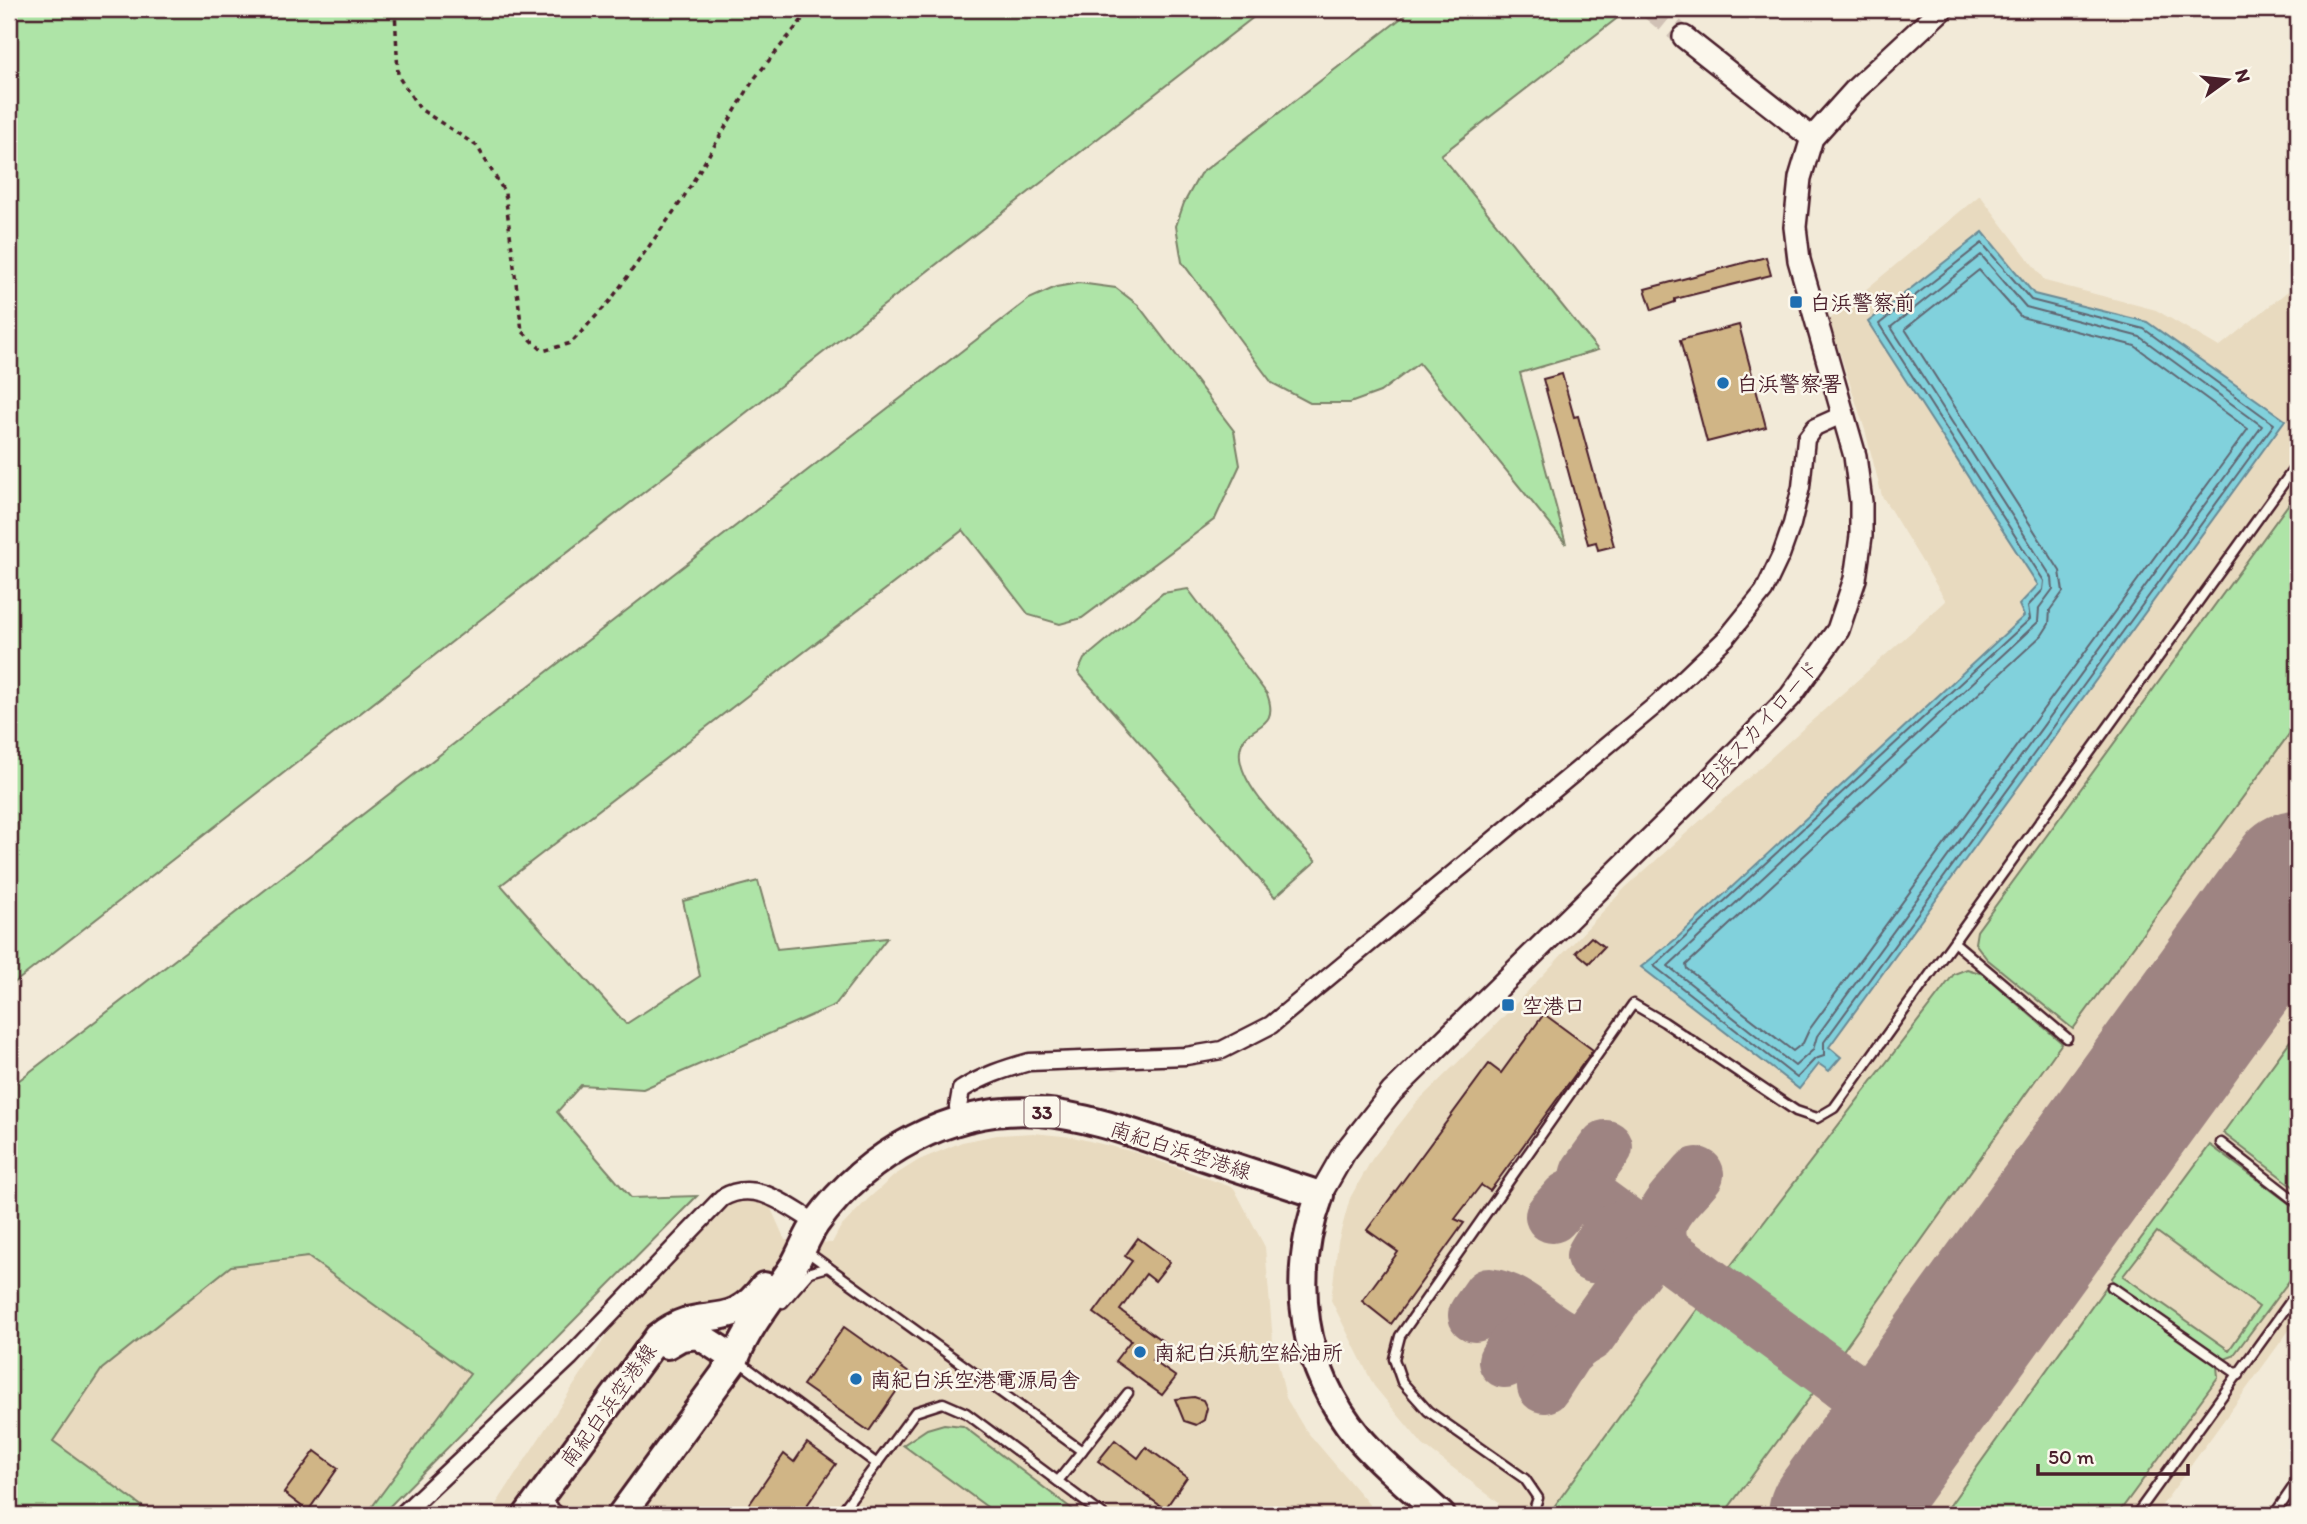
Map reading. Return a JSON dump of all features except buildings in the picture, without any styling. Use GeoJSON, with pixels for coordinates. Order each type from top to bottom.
{"type":"FeatureCollection","features":[{"type":"Feature","properties":{"kind":"main road","name":"南紀白浜空港線"},"geometry":{"type":"LineString","coordinates":[[621,1515],[735,1359],[743,1340],[796,1262],[801,1247],[816,1223],[864,1171],[924,1134],[962,1120],[1013,1112],[1070,1116],[1130,1132],[1320,1195]]}},
{"type":"Feature","properties":{"kind":"main road"},"geometry":{"type":"LineString","coordinates":[[1320,1195],[1304,1247],[1303,1305],[1308,1336],[1329,1394],[1360,1439],[1441,1515]]}},
{"type":"Feature","properties":{"kind":"main road","name":"南紀白浜空港線"},"geometry":{"type":"LineString","coordinates":[[534,1506],[658,1337],[688,1319],[730,1316],[744,1309],[781,1263],[801,1247]]}},
{"type":"Feature","properties":{"kind":"main road"},"geometry":{"type":"LineString","coordinates":[[625,1380],[672,1341],[691,1335],[704,1337],[735,1359]]}},
{"type":"Feature","properties":{"kind":"main road"},"geometry":{"type":"LineString","coordinates":[[1380,1459],[1459,1515]]}},
{"type":"Feature","properties":{"kind":"street","name":"白浜スカイロード"},"geometry":{"type":"LineString","coordinates":[[1320,1195],[1344,1153],[1392,1092],[1699,791],[1790,697],[1838,630],[1855,579],[1861,536],[1861,502],[1855,456],[1799,260],[1795,227],[1800,178],[1812,138],[1857,88],[1942,9]]}},
{"type":"Feature","properties":{"kind":"street"},"geometry":{"type":"LineString","coordinates":[[1684,37],[1812,138]]}},
{"type":"Feature","properties":{"kind":"street"},"geometry":{"type":"LineString","coordinates":[[962,1120],[958,1107],[961,1090],[982,1077],[1007,1068],[1029,1062],[1173,1056],[1222,1050],[1271,1024],[1657,704],[1726,638],[1764,591],[1781,555],[1801,487],[1805,439],[1815,427],[1844,414]]}},
{"type":"Feature","properties":{"kind":"street"},"geometry":{"type":"LineString","coordinates":[[402,1515],[570,1357],[722,1198],[738,1192],[759,1191],[816,1223]]}},
{"type":"Feature","properties":{"kind":"lane"},"geometry":{"type":"LineString","coordinates":[[1532,1515],[1538,1498],[1525,1479],[1428,1411],[1402,1382],[1394,1359],[1400,1336],[1633,1004],[1664,1021],[1796,1111],[1817,1118],[1834,1108],[2298,463]]}},
{"type":"Feature","properties":{"kind":"lane"},"geometry":{"type":"LineString","coordinates":[[1955,943],[2067,1038]]}},
{"type":"Feature","properties":{"kind":"lane"},"geometry":{"type":"LineString","coordinates":[[2221,1143],[2298,1203]]}},
{"type":"Feature","properties":{"kind":"lane"},"geometry":{"type":"LineString","coordinates":[[801,1247],[1082,1451]]}},
{"type":"Feature","properties":{"kind":"lane"},"geometry":{"type":"LineString","coordinates":[[778,1309],[810,1272],[828,1267]]}},
{"type":"Feature","properties":{"kind":"lane"},"geometry":{"type":"LineString","coordinates":[[2112,1287],[2239,1375]]}},
{"type":"Feature","properties":{"kind":"lane"},"geometry":{"type":"LineString","coordinates":[[2136,1515],[2298,1291]]}},
{"type":"Feature","properties":{"kind":"lane"},"geometry":{"type":"LineString","coordinates":[[763,1328],[735,1359],[877,1464]]}},
{"type":"Feature","properties":{"kind":"lane"},"geometry":{"type":"LineString","coordinates":[[1058,1481],[1128,1393]]}},
{"type":"Feature","properties":{"kind":"lane"},"geometry":{"type":"LineString","coordinates":[[839,1515],[915,1412],[943,1403],[966,1413],[1103,1515]]}},
{"type":"Feature","properties":{"kind":"lane"},"geometry":{"type":"LineString","coordinates":[[2274,1515],[2298,1480]]}},
{"type":"Feature","properties":{"kind":"lane"},"geometry":{"type":"LineString","coordinates":[[534,1506],[563,1515]]}},
{"type":"Feature","properties":{"kind":"path"},"geometry":{"type":"LineString","coordinates":[[395,9],[398,76],[420,109],[477,146],[505,193],[522,331],[543,351],[571,343],[610,301],[682,200],[754,79],[805,16],[815,9]]}},
{"type":"Feature","properties":{"kind":"shaded area"},"geometry":{"type":"Polygon","coordinates":[[[1980,195],[2045,281],[2156,310],[2219,347],[2298,283],[2298,1318],[2155,1515],[1490,1515],[1499,1503],[1423,1445],[1374,1386],[1331,1300],[1338,1242],[1350,1198],[1372,1159],[1416,1103],[1491,1030],[1625,888],[1946,601],[1882,496],[1865,430],[1829,320],[1980,195]]]}},
{"type":"Feature","properties":{"kind":"shaded area"},"geometry":{"type":"Polygon","coordinates":[[[1033,1133],[1073,1137],[1134,1152],[1234,1188],[1265,1247],[1273,1341],[1286,1398],[1304,1428],[1378,1515],[489,1515],[610,1330],[732,1202],[740,1198],[759,1199],[769,1204],[785,1240],[832,1243],[840,1228],[868,1199],[895,1175],[919,1160],[962,1142],[997,1135],[1033,1133]]]}},
{"type":"Feature","properties":{"kind":"shaded area"},"geometry":{"type":"Polygon","coordinates":[[[308,1257],[470,1374],[366,1515],[154,1515],[53,1441],[102,1369],[231,1266],[308,1257]]]}},
{"type":"Feature","properties":{"kind":"green space"},"geometry":{"type":"Polygon","coordinates":[[[9,9],[1264,9],[9,987],[9,9]]]}},
{"type":"Feature","properties":{"kind":"green space"},"geometry":{"type":"Polygon","coordinates":[[[1413,9],[1629,9],[1441,155],[1598,350],[1520,373],[1566,544],[1419,363],[1380,392],[1350,403],[1310,403],[1272,383],[1182,262],[1176,226],[1184,203],[1200,174],[1413,9]]]}},
{"type":"Feature","properties":{"kind":"green space"},"geometry":{"type":"Polygon","coordinates":[[[1079,283],[1116,288],[1138,305],[1234,431],[1240,465],[1215,519],[1082,618],[1060,624],[1029,615],[963,530],[501,885],[626,1024],[700,976],[683,901],[758,881],[777,949],[887,938],[835,1005],[643,1089],[581,1085],[557,1112],[631,1198],[697,1196],[381,1515],[366,1515],[470,1374],[308,1257],[231,1266],[102,1369],[53,1441],[154,1515],[9,1515],[9,1088],[1029,299],[1056,287],[1079,283]]]}},
{"type":"Feature","properties":{"kind":"green space"},"geometry":{"type":"Polygon","coordinates":[[[2298,491],[2298,722],[2073,1029],[1987,959],[1975,943],[1977,931],[2298,491]]]}},
{"type":"Feature","properties":{"kind":"green space"},"geometry":{"type":"Polygon","coordinates":[[[1188,589],[1267,694],[1270,715],[1266,722],[1248,735],[1240,751],[1241,765],[1247,779],[1268,810],[1316,861],[1275,897],[1078,672],[1084,659],[1163,593],[1188,589]]]}},
{"type":"Feature","properties":{"kind":"green space"},"geometry":{"type":"Polygon","coordinates":[[[1967,969],[1983,974],[2062,1043],[1842,1352],[1729,1268],[1954,974],[1967,969]]]}},
{"type":"Feature","properties":{"kind":"green space"},"geometry":{"type":"Polygon","coordinates":[[[2298,1030],[2298,1190],[2223,1133],[2298,1030]]]}},
{"type":"Feature","properties":{"kind":"green space"},"geometry":{"type":"Polygon","coordinates":[[[2210,1145],[2298,1210],[2298,1269],[2233,1356],[2225,1359],[2113,1283],[2112,1278],[2210,1145]],[[2157,1232],[2123,1276],[2229,1350],[2259,1307],[2157,1232]]]}},
{"type":"Feature","properties":{"kind":"green space"},"geometry":{"type":"Polygon","coordinates":[[[2106,1287],[2217,1366],[2218,1377],[2117,1515],[1943,1515],[2106,1287]]]}},
{"type":"Feature","properties":{"kind":"green space"},"geometry":{"type":"Polygon","coordinates":[[[1702,1303],[1814,1392],[1723,1515],[1548,1515],[1702,1303]]]}},
{"type":"Feature","properties":{"kind":"green space"},"geometry":{"type":"Polygon","coordinates":[[[944,1424],[963,1426],[1080,1515],[998,1515],[903,1445],[927,1429],[944,1424]]]}},
{"type":"Feature","properties":{"kind":"water"},"geometry":{"type":"Polygon","coordinates":[[[1983,232],[2034,294],[2147,322],[2285,420],[1829,1047],[1841,1057],[1829,1071],[1819,1064],[1799,1089],[1641,967],[1677,938],[2024,616],[2019,605],[2038,585],[1868,322],[1983,232]]]}},
{"type":"Feature","properties":{"kind":"taxiway"},"geometry":{"type":"LineString","coordinates":[[1591,1198],[1584,1185],[1587,1173],[1606,1147]]}},
{"type":"Feature","properties":{"kind":"taxiway"},"geometry":{"type":"LineString","coordinates":[[1665,1254],[1660,1241],[1661,1220],[1672,1202],[1697,1174]]}},
{"type":"Feature","properties":{"kind":"taxiway"},"geometry":{"type":"LineString","coordinates":[[1552,1216],[1568,1198],[1579,1193],[1591,1198],[1901,1425]]}},
{"type":"Feature","properties":{"kind":"taxiway"},"geometry":{"type":"LineString","coordinates":[[1593,1256],[1611,1231],[1630,1227]]}},
{"type":"Feature","properties":{"kind":"taxiway"},"geometry":{"type":"LineString","coordinates":[[1475,1315],[1489,1295],[1501,1298],[1554,1332],[1577,1342],[1589,1335],[1643,1259],[1653,1252],[1665,1254]]}},
{"type":"Feature","properties":{"kind":"taxiway"},"geometry":{"type":"LineString","coordinates":[[1505,1361],[1527,1334],[1548,1328]]}},
{"type":"Feature","properties":{"kind":"taxiway"},"geometry":{"type":"LineString","coordinates":[[1544,1386],[1566,1352],[1577,1342]]}},
{"type":"Feature","properties":{"kind":"runway"},"geometry":{"type":"LineString","coordinates":[[1836,1515],[2298,878]]}},
{"type":"Feature","properties":{"kind":"tunnel"},"geometry":{"type":"LineString","coordinates":[[1650,9],[1684,37]]}},
{"type":"Feature","properties":{"kind":"place","name":"白浜警察前"},"geometry":{"type":"Point","coordinates":[1796,302]}},
{"type":"Feature","properties":{"kind":"place","name":"白浜警察署"},"geometry":{"type":"Point","coordinates":[1723,383]}},
{"type":"Feature","properties":{"kind":"place","name":"空港口"},"geometry":{"type":"Point","coordinates":[1508,1005]}},
{"type":"Feature","properties":{"kind":"place","name":"南紀白浜航空給油所"},"geometry":{"type":"Point","coordinates":[1140,1352]}},
{"type":"Feature","properties":{"kind":"place","name":"南紀白浜空港電源局舎"},"geometry":{"type":"Point","coordinates":[856,1379]}}]}
